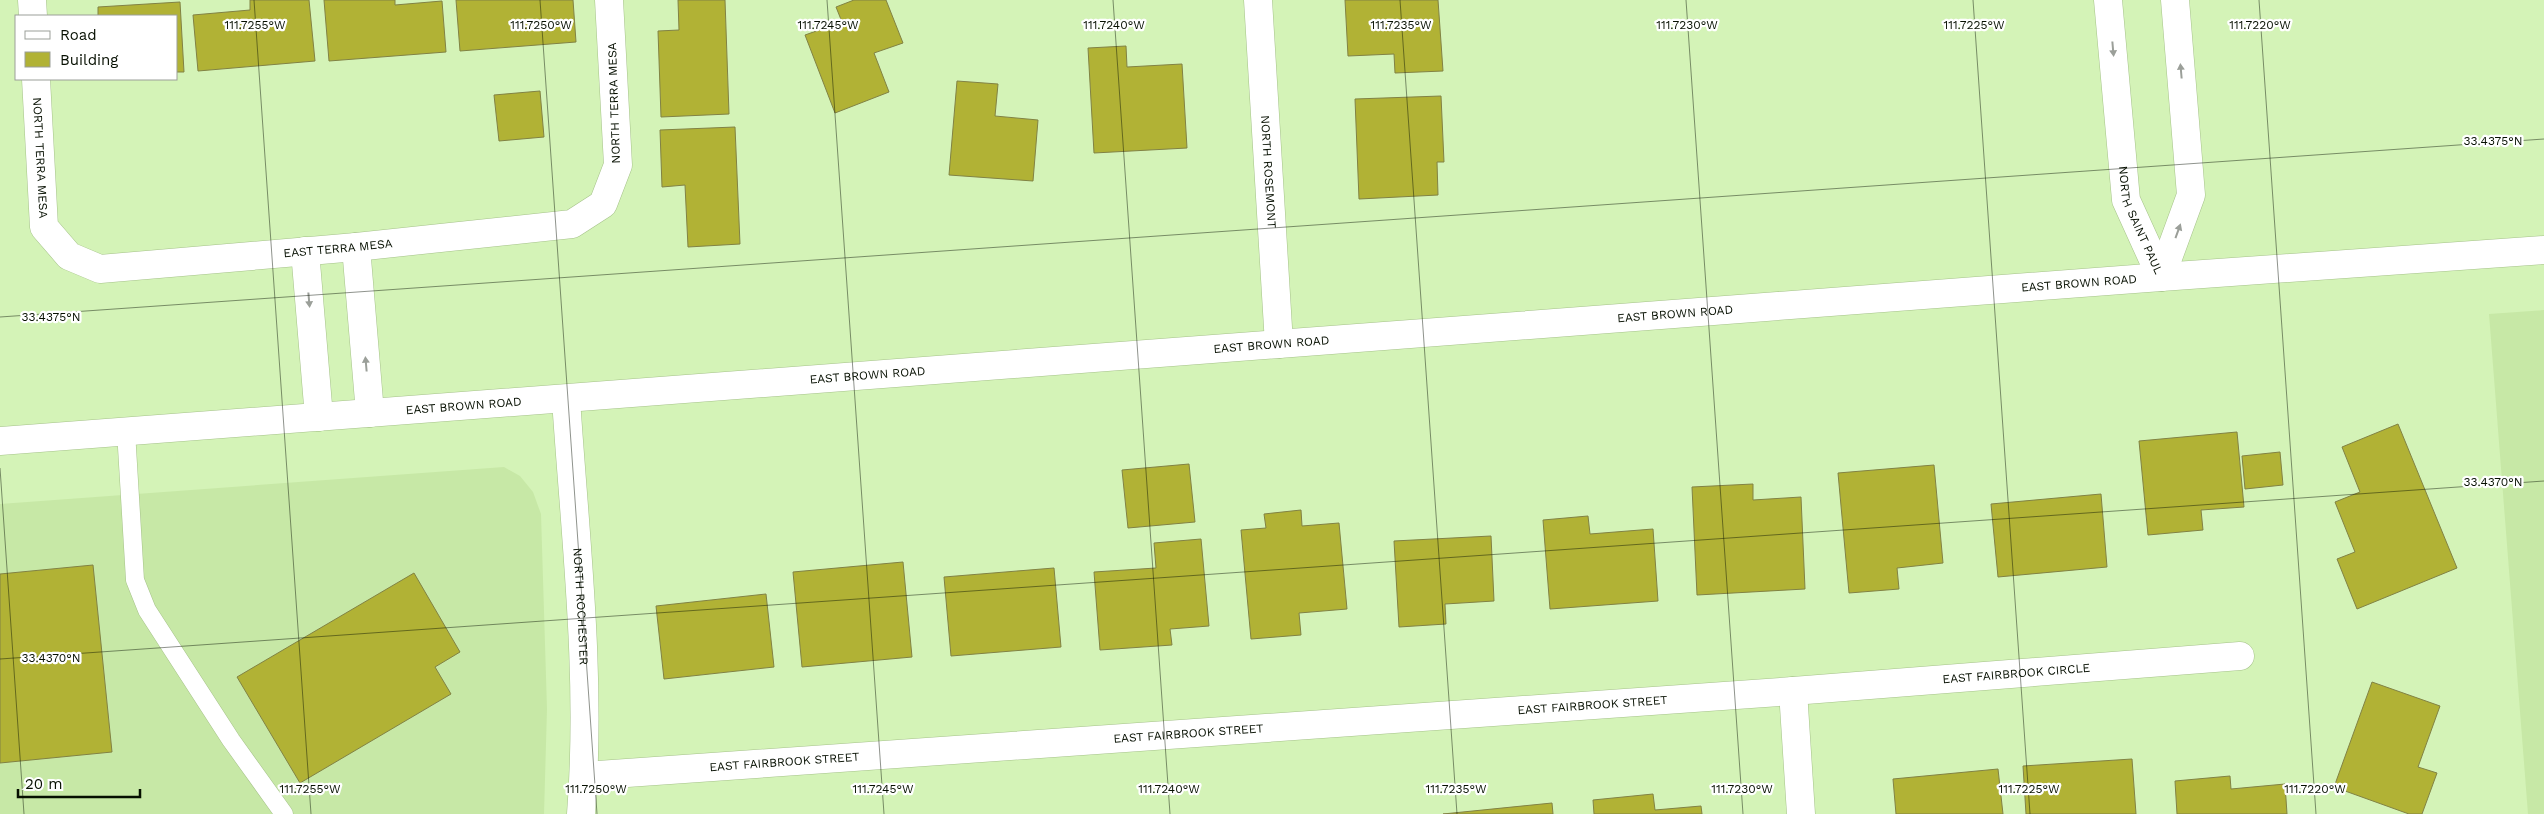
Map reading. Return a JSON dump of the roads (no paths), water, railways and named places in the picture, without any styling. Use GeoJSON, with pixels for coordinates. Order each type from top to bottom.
{"type":"FeatureCollection","features":[{"type":"Feature","properties":{"kind":"street"},"geometry":{"type":"LineString","coordinates":[[32,0],[32,15]]}},
{"type":"Feature","properties":{"kind":"street","name":"NORTH TERRA MESA"},"geometry":{"type":"LineString","coordinates":[[603,204],[618,165],[609,0]]}},
{"type":"Feature","properties":{"kind":"street","name":"NORTH ROSEMONT"},"geometry":{"type":"LineString","coordinates":[[1258,0],[1279,344]]}},
{"type":"Feature","properties":{"kind":"street","name":"NORTH SAINT PAUL"},"geometry":{"type":"LineString","coordinates":[[2108,0],[2126,200],[2161,277]]}},
{"type":"Feature","properties":{"kind":"street","name":"NORTH SAINT PAUL"},"geometry":{"type":"LineString","coordinates":[[2161,277],[2192,195],[2174,0]]}},
{"type":"Feature","properties":{"kind":"street","name":"NORTH TERRA MESA"},"geometry":{"type":"LineString","coordinates":[[36,80],[44,227],[69,256]]}},
{"type":"Feature","properties":{"kind":"street","name":"EAST TERRA MESA"},"geometry":{"type":"LineString","coordinates":[[69,256],[100,268],[356,247],[572,224],[603,204]]}},
{"type":"Feature","properties":{"kind":"street"},"geometry":{"type":"LineString","coordinates":[[356,247],[370,413]]}},
{"type":"Feature","properties":{"kind":"street","name":"EAST BROWN ROAD"},"geometry":{"type":"LineString","coordinates":[[0,441],[2161,277],[2544,250]]}},
{"type":"Feature","properties":{"kind":"street"},"geometry":{"type":"LineString","coordinates":[[305,251],[319,416]]}},
{"type":"Feature","properties":{"kind":"street","name":"NORTH ROCHESTER"},"geometry":{"type":"LineString","coordinates":[[566,398],[583,661],[584,776],[581,814]]}},
{"type":"Feature","properties":{"kind":"street","name":"EAST FAIRBROOK CIRCLE"},"geometry":{"type":"LineString","coordinates":[[1793,691],[2240,656]]}},
{"type":"Feature","properties":{"kind":"street"},"geometry":{"type":"LineString","coordinates":[[1793,691],[1801,814]]}},
{"type":"Feature","properties":{"kind":"street","name":"EAST FAIRBROOK STREET"},"geometry":{"type":"LineString","coordinates":[[584,776],[1793,691]]}},
{"type":"Feature","properties":{"kind":"lane"},"geometry":{"type":"LineString","coordinates":[[126,431],[135,580],[147,610],[231,740],[284,814]]}}]}
